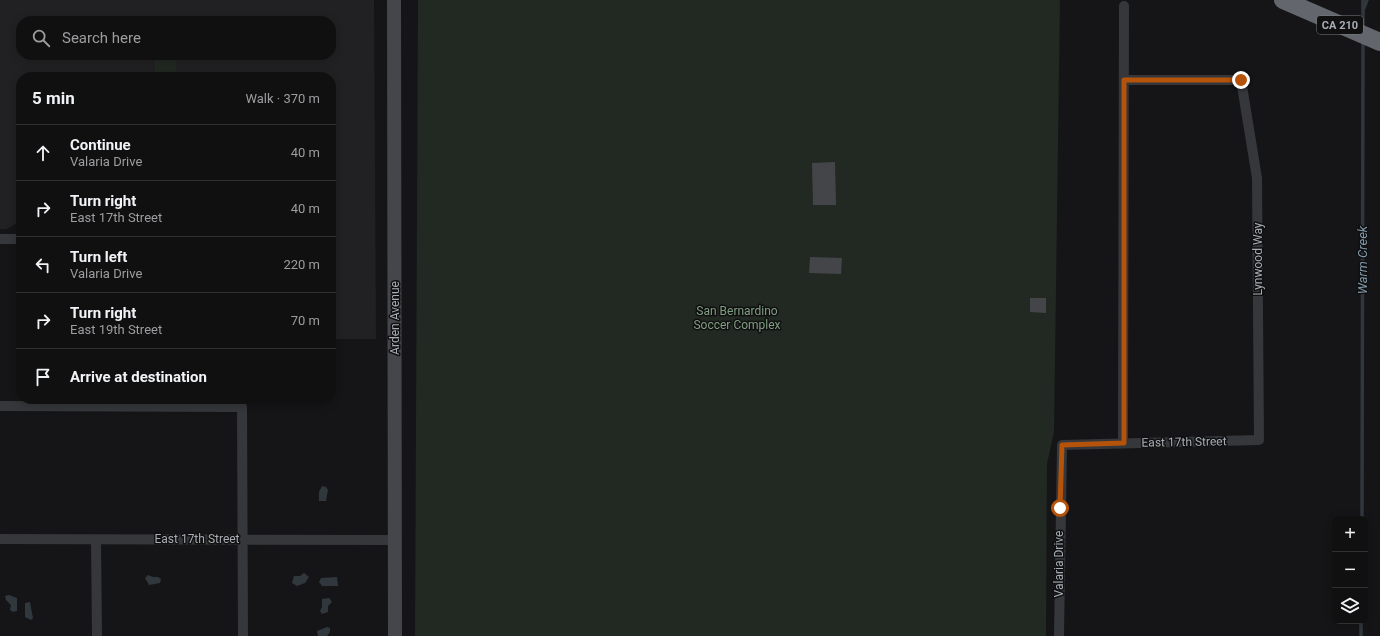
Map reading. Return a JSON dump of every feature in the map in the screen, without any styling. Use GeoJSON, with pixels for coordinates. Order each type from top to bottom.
{"type":"FeatureCollection","features":[{"type":"Feature","properties":{"kind":"highway","name":"CA 210"},"geometry":{"type":"LineString","coordinates":[[1283,0],[1380,42]]}},
{"type":"Feature","properties":{"kind":"street","name":"Arden Avenue"},"geometry":{"type":"LineString","coordinates":[[394,0],[395,636]]}},
{"type":"Feature","properties":{"kind":"street"},"geometry":{"type":"LineString","coordinates":[[1124,6],[1124,443]]}},
{"type":"Feature","properties":{"kind":"street","name":"Lynwood Way"},"geometry":{"type":"LineString","coordinates":[[1124,80],[1241,80],[1257,178],[1259,440]]}},
{"type":"Feature","properties":{"kind":"street"},"geometry":{"type":"LineString","coordinates":[[0,239],[16,239]]}},
{"type":"Feature","properties":{"kind":"street"},"geometry":{"type":"LineString","coordinates":[[0,406],[242,407],[243,636]]}},
{"type":"Feature","properties":{"kind":"street","name":"East 17th Street"},"geometry":{"type":"LineString","coordinates":[[1062,445],[1259,440]]}},
{"type":"Feature","properties":{"kind":"street","name":"Valaria Drive"},"geometry":{"type":"LineString","coordinates":[[1059,636],[1062,445]]}},
{"type":"Feature","properties":{"kind":"street","name":"East 17th Street"},"geometry":{"type":"LineString","coordinates":[[0,539],[395,540]]}},
{"type":"Feature","properties":{"kind":"street"},"geometry":{"type":"LineString","coordinates":[[96,540],[97,636]]}},
{"type":"Feature","properties":{"kind":"shaded area"},"geometry":{"type":"Polygon","coordinates":[[[0,0],[374,0],[376,339],[336,339],[336,72],[16,72],[16,224],[7,229],[0,229],[0,0]]]}},
{"type":"Feature","properties":{"kind":"shaded area"},"geometry":{"type":"Polygon","coordinates":[[[322,486],[326,487],[328,490],[326,501],[319,501],[319,492],[322,486]]]}},
{"type":"Feature","properties":{"kind":"shaded area"},"geometry":{"type":"Polygon","coordinates":[[[304,573],[309,577],[305,583],[297,586],[292,583],[294,576],[300,576],[304,573]]]}},
{"type":"Feature","properties":{"kind":"shaded area"},"geometry":{"type":"Polygon","coordinates":[[[148,575],[161,579],[160,583],[149,585],[145,578],[148,575]]]}},
{"type":"Feature","properties":{"kind":"shaded area"},"geometry":{"type":"Polygon","coordinates":[[[337,577],[338,586],[322,586],[319,582],[321,578],[337,577]]]}},
{"type":"Feature","properties":{"kind":"shaded area"},"geometry":{"type":"Polygon","coordinates":[[[9,595],[17,598],[17,611],[13,612],[10,610],[11,605],[6,600],[5,596],[9,595]]]}},
{"type":"Feature","properties":{"kind":"shaded area"},"geometry":{"type":"Polygon","coordinates":[[[329,598],[332,602],[328,606],[328,612],[322,614],[320,611],[322,607],[322,599],[329,598]]]}},
{"type":"Feature","properties":{"kind":"shaded area"},"geometry":{"type":"Polygon","coordinates":[[[30,602],[33,618],[31,620],[25,617],[25,603],[30,602]]]}},
{"type":"Feature","properties":{"kind":"shaded area"},"geometry":{"type":"Polygon","coordinates":[[[327,627],[330,628],[330,632],[327,636],[318,636],[317,631],[327,627]]]}},
{"type":"Feature","properties":{"kind":"green space","name":"San Bernardino Soccer Complex"},"geometry":{"type":"Polygon","coordinates":[[[418,0],[1060,0],[1054,432],[1047,464],[1046,636],[415,636],[418,0]]]}},
{"type":"Feature","properties":{"kind":"green space"},"geometry":{"type":"Polygon","coordinates":[[[155,60],[176,60],[176,72],[155,72],[155,60]]]}},
{"type":"Feature","properties":{"kind":"building"},"geometry":{"type":"Polygon","coordinates":[[[835,162],[836,205],[813,205],[812,163],[835,162]]]}},
{"type":"Feature","properties":{"kind":"building"},"geometry":{"type":"Polygon","coordinates":[[[810,257],[842,258],[841,274],[809,273],[810,257]]]}},
{"type":"Feature","properties":{"kind":"building"},"geometry":{"type":"Polygon","coordinates":[[[1030,298],[1046,298],[1046,313],[1030,312],[1030,298]]]}},
{"type":"Feature","properties":{"kind":"waterway","name":"Warm Creek"},"geometry":{"type":"LineString","coordinates":[[1363,0],[1363,29]]}},
{"type":"Feature","properties":{"kind":"waterway","name":"Warm Creek"},"geometry":{"type":"LineString","coordinates":[[1364,8],[1367,0]]}},
{"type":"Feature","properties":{"kind":"waterway","name":"Warm Creek"},"geometry":{"type":"LineString","coordinates":[[1362,516],[1363,41]]}},
{"type":"Feature","properties":{"kind":"waterway","name":"Warm Creek"},"geometry":{"type":"LineString","coordinates":[[1361,624],[1361,636]]}},
{"type":"Feature","properties":{"kind":"route"},"geometry":{"type":"LineString","coordinates":[[1060,508],[1062,445],[1124,443],[1124,80],[1241,80]]}}]}
